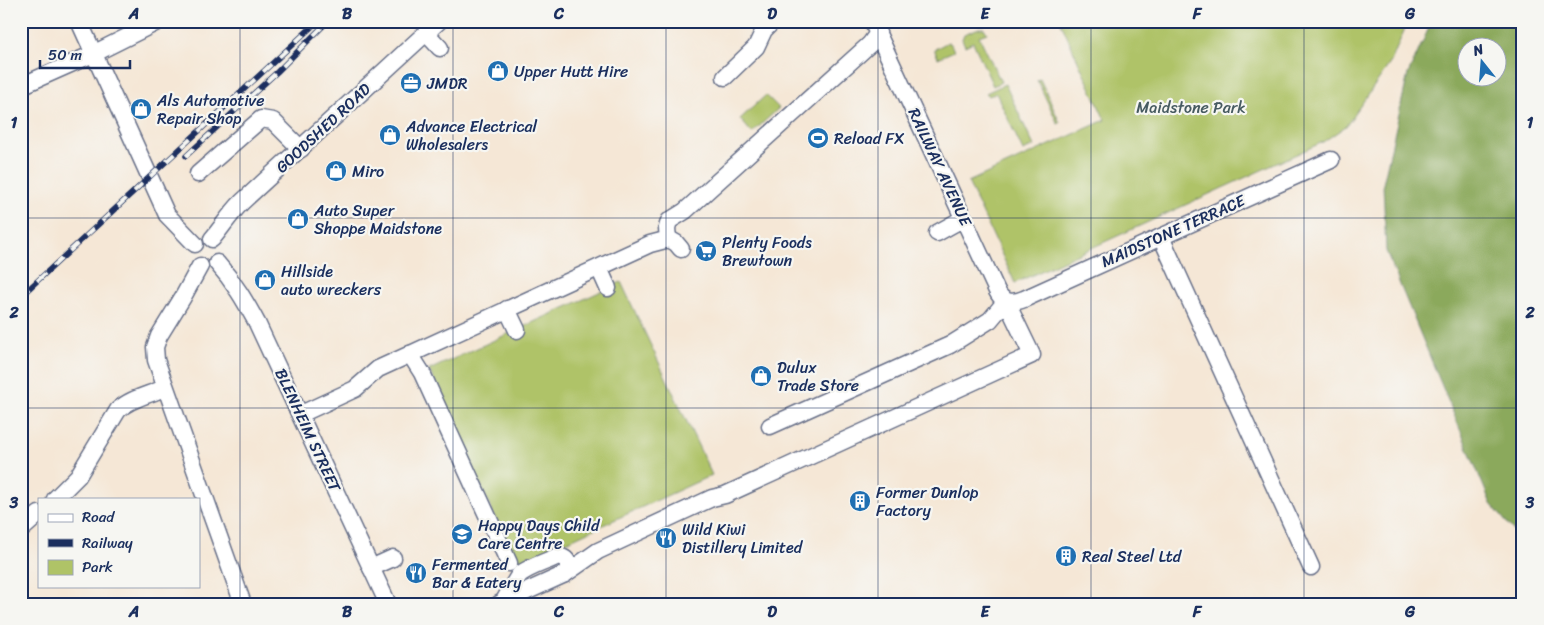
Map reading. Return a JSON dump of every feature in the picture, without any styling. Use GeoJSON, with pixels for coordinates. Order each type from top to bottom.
{"type":"FeatureCollection","features":[{"type":"Feature","properties":{"kind":"street"},"geometry":{"type":"LineString","coordinates":[[79,21],[168,215],[194,244]]}},
{"type":"Feature","properties":{"kind":"street"},"geometry":{"type":"LineString","coordinates":[[21,86],[94,54],[159,21]]}},
{"type":"Feature","properties":{"kind":"street","name":"GOODSHED ROAD"},"geometry":{"type":"LineString","coordinates":[[212,239],[229,215],[440,21]]}},
{"type":"Feature","properties":{"kind":"street"},"geometry":{"type":"LineString","coordinates":[[725,76],[756,47],[764,30],[773,21]]}},
{"type":"Feature","properties":{"kind":"street"},"geometry":{"type":"LineString","coordinates":[[668,240],[667,228],[669,221],[685,211],[870,44],[875,27]]}},
{"type":"Feature","properties":{"kind":"street","name":"RAILWAY AVENUE"},"geometry":{"type":"LineString","coordinates":[[561,581],[598,551],[1032,355],[1011,302],[1001,297],[997,291],[964,218],[909,119],[875,27]]}},
{"type":"Feature","properties":{"kind":"street"},"geometry":{"type":"LineString","coordinates":[[426,33],[440,48]]}},
{"type":"Feature","properties":{"kind":"street"},"geometry":{"type":"LineString","coordinates":[[198,174],[261,119],[273,121],[300,149]]}},
{"type":"Feature","properties":{"kind":"street","name":"MAIDSTONE TERRACE"},"geometry":{"type":"LineString","coordinates":[[1011,302],[1160,238],[1331,160]]}},
{"type":"Feature","properties":{"kind":"street"},"geometry":{"type":"LineString","coordinates":[[937,233],[964,218]]}},
{"type":"Feature","properties":{"kind":"street"},"geometry":{"type":"LineString","coordinates":[[203,238],[212,239],[217,242],[221,250],[220,260],[209,267],[200,266],[192,256],[194,244],[203,238]]}},
{"type":"Feature","properties":{"kind":"street"},"geometry":{"type":"LineString","coordinates":[[1160,238],[1311,567]]}},
{"type":"Feature","properties":{"kind":"street"},"geometry":{"type":"LineString","coordinates":[[301,414],[354,389],[378,369],[650,244],[668,240],[676,243],[681,249]]}},
{"type":"Feature","properties":{"kind":"street","name":"BLENHEIM STREET"},"geometry":{"type":"LineString","coordinates":[[216,264],[241,293],[270,348],[388,604]]}},
{"type":"Feature","properties":{"kind":"street"},"geometry":{"type":"LineString","coordinates":[[200,266],[159,336],[155,347],[156,360],[164,388],[243,604]]}},
{"type":"Feature","properties":{"kind":"street"},"geometry":{"type":"LineString","coordinates":[[599,268],[608,288]]}},
{"type":"Feature","properties":{"kind":"street"},"geometry":{"type":"LineString","coordinates":[[770,426],[950,345],[990,320],[1011,302]]}},
{"type":"Feature","properties":{"kind":"street"},"geometry":{"type":"LineString","coordinates":[[507,309],[517,330]]}},
{"type":"Feature","properties":{"kind":"street"},"geometry":{"type":"LineString","coordinates":[[410,354],[422,373],[509,563]]}},
{"type":"Feature","properties":{"kind":"street"},"geometry":{"type":"LineString","coordinates":[[56,498],[78,476],[118,410],[134,399],[164,388]]}},
{"type":"Feature","properties":{"kind":"street"},"geometry":{"type":"LineString","coordinates":[[21,530],[38,515]]}},
{"type":"Feature","properties":{"kind":"street"},"geometry":{"type":"LineString","coordinates":[[558,556],[568,561],[569,566],[561,581],[501,603],[515,586],[520,574],[558,556]]}},
{"type":"Feature","properties":{"kind":"street"},"geometry":{"type":"LineString","coordinates":[[371,568],[393,558]]}},
{"type":"Feature","properties":{"kind":"green space","name":"Maidstone Park"},"geometry":{"type":"Polygon","coordinates":[[[1060,21],[1408,21],[1391,62],[1346,126],[1323,142],[1015,283],[968,182],[1105,120],[1060,21]]]}},
{"type":"Feature","properties":{"kind":"green space"},"geometry":{"type":"Polygon","coordinates":[[[1432,21],[1523,21],[1523,542],[1491,504],[1386,251],[1383,184],[1408,74],[1432,21]]]}},
{"type":"Feature","properties":{"kind":"green space"},"geometry":{"type":"Polygon","coordinates":[[[984,28],[987,33],[979,36],[1001,82],[993,86],[973,42],[965,46],[962,39],[964,34],[984,28]]]}},
{"type":"Feature","properties":{"kind":"green space"},"geometry":{"type":"Polygon","coordinates":[[[948,42],[954,51],[938,58],[935,49],[948,42]]]}},
{"type":"Feature","properties":{"kind":"green space"},"geometry":{"type":"Polygon","coordinates":[[[1040,79],[1060,123],[1058,124],[1037,80],[1040,79]]]}},
{"type":"Feature","properties":{"kind":"green space"},"geometry":{"type":"Polygon","coordinates":[[[1005,84],[1034,146],[1023,151],[996,93],[989,96],[986,93],[1005,84]]]}},
{"type":"Feature","properties":{"kind":"green space"},"geometry":{"type":"Polygon","coordinates":[[[766,95],[779,108],[752,133],[740,119],[766,95]]]}},
{"type":"Feature","properties":{"kind":"green space"},"geometry":{"type":"Polygon","coordinates":[[[621,282],[712,475],[516,565],[429,370],[621,282]]]}},
{"type":"Feature","properties":{"kind":"railway"},"geometry":{"type":"LineString","coordinates":[[21,296],[318,21]]}},
{"type":"Feature","properties":{"kind":"railway"},"geometry":{"type":"LineString","coordinates":[[186,156],[277,72],[328,21]]}},
{"type":"Feature","properties":{"kind":"place","name":"Upper Hutt Hire"},"geometry":{"type":"Point","coordinates":[498,71]}},
{"type":"Feature","properties":{"kind":"place","name":"JMDR"},"geometry":{"type":"Point","coordinates":[411,83]}},
{"type":"Feature","properties":{"kind":"place","name":"Als Automotive Repair Shop"},"geometry":{"type":"Point","coordinates":[141,109]}},
{"type":"Feature","properties":{"kind":"place","name":"Advance Electrical Wholesalers"},"geometry":{"type":"Point","coordinates":[390,135]}},
{"type":"Feature","properties":{"kind":"place","name":"Reload FX"},"geometry":{"type":"Point","coordinates":[818,138]}},
{"type":"Feature","properties":{"kind":"place","name":"Miro"},"geometry":{"type":"Point","coordinates":[336,171]}},
{"type":"Feature","properties":{"kind":"place","name":"Auto Super Shoppe Maidstone"},"geometry":{"type":"Point","coordinates":[298,219]}},
{"type":"Feature","properties":{"kind":"place","name":"Plenty Foods Brewtown"},"geometry":{"type":"Point","coordinates":[706,251]}},
{"type":"Feature","properties":{"kind":"place","name":"Hillside auto wreckers"},"geometry":{"type":"Point","coordinates":[265,280]}},
{"type":"Feature","properties":{"kind":"place","name":"Dulux Trade Store"},"geometry":{"type":"Point","coordinates":[761,376]}},
{"type":"Feature","properties":{"kind":"place","name":"Former Dunlop Factory"},"geometry":{"type":"Point","coordinates":[860,501]}},
{"type":"Feature","properties":{"kind":"place","name":"Happy Days Child Care Centre"},"geometry":{"type":"Point","coordinates":[462,534]}},
{"type":"Feature","properties":{"kind":"place","name":"Wild Kiwi Distillery Limited"},"geometry":{"type":"Point","coordinates":[666,538]}},
{"type":"Feature","properties":{"kind":"place","name":"Real Steel Ltd"},"geometry":{"type":"Point","coordinates":[1066,556]}},
{"type":"Feature","properties":{"kind":"place","name":"Fermented Bar & Eatery"},"geometry":{"type":"Point","coordinates":[416,573]}}]}
